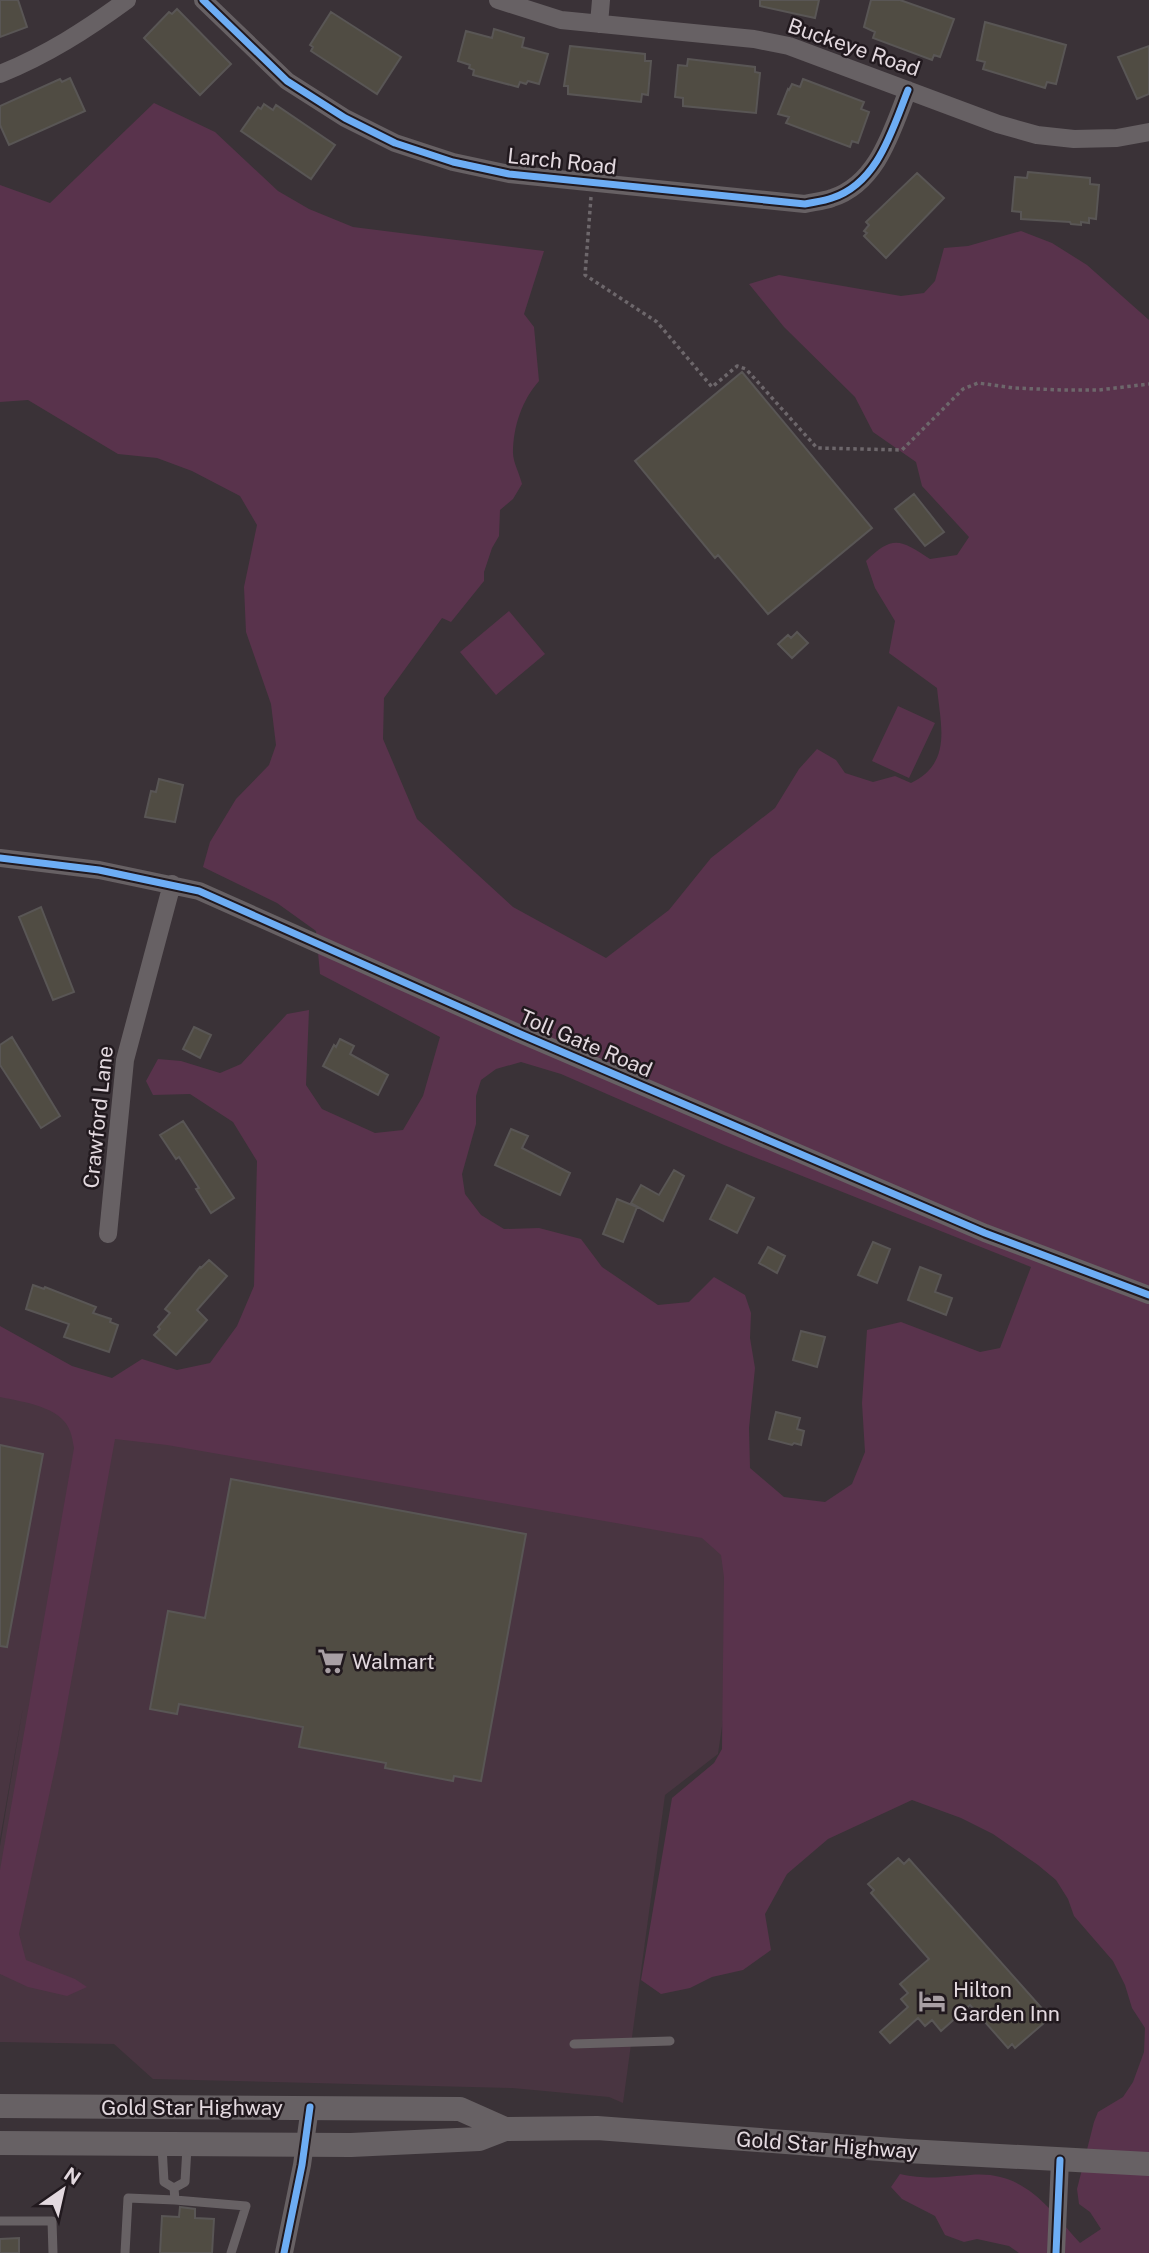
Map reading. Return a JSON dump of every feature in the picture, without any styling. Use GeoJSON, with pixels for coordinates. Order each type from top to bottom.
{"type":"FeatureCollection","features":[{"type":"Feature","properties":{"kind":"main road","name":"Gold Star Highway"},"geometry":{"type":"LineString","coordinates":[[0,2106],[460,2109],[505,2129]]}},
{"type":"Feature","properties":{"kind":"main road","name":"Gold Star Highway"},"geometry":{"type":"LineString","coordinates":[[0,2143],[306,2145],[479,2139],[505,2129],[597,2128],[1149,2164]]}},
{"type":"Feature","properties":{"kind":"street"},"geometry":{"type":"LineString","coordinates":[[0,75],[39,58],[88,30],[127,0]]}},
{"type":"Feature","properties":{"kind":"street","name":"Larch Road"},"geometry":{"type":"LineString","coordinates":[[203,0],[287,81],[345,118],[396,143],[453,162],[487,169],[805,204],[832,198],[858,185],[875,165],[908,90]]}},
{"type":"Feature","properties":{"kind":"street","name":"Buckeye Road"},"geometry":{"type":"LineString","coordinates":[[498,0],[561,20],[754,39],[789,46],[999,124],[1037,135],[1074,139],[1117,138],[1149,132]]}},
{"type":"Feature","properties":{"kind":"street"},"geometry":{"type":"LineString","coordinates":[[599,24],[601,0]]}},
{"type":"Feature","properties":{"kind":"street","name":"Toll Gate Road"},"geometry":{"type":"LineString","coordinates":[[0,858],[99,870],[199,891],[518,1033],[973,1228],[1149,1295]]}},
{"type":"Feature","properties":{"kind":"street","name":"Crawford Lane"},"geometry":{"type":"LineString","coordinates":[[108,1234],[125,1060],[172,884]]}},
{"type":"Feature","properties":{"kind":"street"},"geometry":{"type":"LineString","coordinates":[[284,2253],[306,2145],[310,2107]]}},
{"type":"Feature","properties":{"kind":"street"},"geometry":{"type":"LineString","coordinates":[[1056,2253],[1060,2160]]}},
{"type":"Feature","properties":{"kind":"lane"},"geometry":{"type":"LineString","coordinates":[[574,2044],[670,2041]]}},
{"type":"Feature","properties":{"kind":"lane"},"geometry":{"type":"LineString","coordinates":[[162,2145],[164,2182],[174,2188]]}},
{"type":"Feature","properties":{"kind":"lane"},"geometry":{"type":"LineString","coordinates":[[174,2188],[185,2182],[187,2145]]}},
{"type":"Feature","properties":{"kind":"lane"},"geometry":{"type":"LineString","coordinates":[[174,2188],[174,2200]]}},
{"type":"Feature","properties":{"kind":"lane"},"geometry":{"type":"LineString","coordinates":[[125,2253],[128,2199],[246,2206],[231,2253]]}},
{"type":"Feature","properties":{"kind":"lane"},"geometry":{"type":"LineString","coordinates":[[0,2221],[52,2221],[53,2253]]}},
{"type":"Feature","properties":{"kind":"path"},"geometry":{"type":"LineString","coordinates":[[592,182],[585,275],[657,323],[712,387],[737,366],[746,369],[817,448],[902,450],[963,389],[978,383],[1062,390],[1099,390],[1149,384]]}},
{"type":"Feature","properties":{"kind":"shaded area"},"geometry":{"type":"Polygon","coordinates":[[[154,103],[215,132],[278,191],[309,209],[353,227],[544,251],[524,314],[534,327],[539,381],[523,405],[513,443],[513,457],[522,484],[513,499],[500,510],[499,536],[484,572],[484,581],[451,622],[442,618],[384,698],[383,739],[417,819],[513,907],[606,958],[669,910],[711,858],[775,808],[799,769],[817,749],[836,760],[845,773],[873,782],[895,776],[911,783],[933,765],[941,743],[937,688],[889,653],[895,621],[875,588],[866,561],[890,543],[904,544],[930,559],[957,555],[969,537],[922,486],[916,462],[873,432],[855,397],[784,327],[749,284],[779,275],[901,296],[924,293],[935,281],[944,248],[968,246],[1021,231],[1052,243],[1087,265],[1149,320],[1149,2253],[1019,2253],[1009,2246],[977,2239],[964,2242],[945,2235],[935,2216],[902,2199],[891,2187],[900,2174],[927,2177],[989,2175],[1005,2178],[1020,2185],[1045,2204],[1080,2243],[1101,2229],[1090,2212],[1079,2204],[1077,2189],[1098,2112],[1123,2097],[1133,2082],[1144,2052],[1145,2028],[1132,2008],[1125,1985],[1113,1961],[1074,1916],[1068,1899],[1056,1880],[993,1834],[961,1818],[912,1800],[828,1839],[787,1874],[765,1914],[771,1950],[743,1970],[712,1977],[690,1988],[661,1994],[641,1980],[672,1798],[714,1763],[722,1749],[724,1577],[721,1555],[702,1538],[167,1445],[115,1439],[58,1754],[19,1934],[26,1960],[75,1979],[87,1987],[67,1996],[28,1987],[0,1974],[0,1870],[74,1448],[70,1431],[58,1416],[40,1406],[0,1397],[0,1326],[72,1366],[112,1378],[142,1359],[177,1370],[210,1363],[237,1326],[254,1286],[257,1161],[233,1122],[190,1094],[153,1095],[146,1081],[158,1059],[181,1061],[220,1073],[241,1064],[287,1014],[309,1010],[306,1085],[322,1109],[375,1133],[403,1130],[423,1096],[440,1037],[320,974],[316,931],[277,903],[203,867],[210,842],[236,799],[269,765],[276,745],[271,704],[246,632],[244,587],[257,525],[240,496],[192,471],[157,458],[118,454],[28,400],[0,402],[0,185],[50,203],[154,103]],[[521,1062],[496,1069],[481,1080],[476,1096],[476,1124],[462,1174],[465,1194],[481,1215],[504,1229],[539,1228],[581,1239],[602,1267],[658,1305],[689,1302],[714,1277],[745,1295],[751,1313],[750,1338],[755,1368],[749,1428],[750,1468],[784,1497],[825,1502],[852,1484],[865,1452],[862,1403],[867,1330],[901,1322],[980,1352],[1000,1348],[1031,1267],[724,1145],[561,1074],[521,1062]]]}},
{"type":"Feature","properties":{"kind":"shaded area"},"geometry":{"type":"Polygon","coordinates":[[[509,611],[545,654],[496,695],[460,652],[509,611]]]}},
{"type":"Feature","properties":{"kind":"shaded area"},"geometry":{"type":"Polygon","coordinates":[[[898,706],[935,723],[909,778],[872,761],[898,706]]]}},
{"type":"Feature","properties":{"kind":"shaded area"},"geometry":{"type":"Polygon","coordinates":[[[0,1383],[750,1535],[718,1754],[665,1795],[623,2103],[609,2097],[512,2088],[153,2079],[114,2044],[0,2042],[0,1846],[23,1707],[0,1839],[0,1383]]]}},
{"type":"Feature","properties":{"kind":"building"},"geometry":{"type":"Polygon","coordinates":[[[0,0],[18,0],[27,27],[0,37],[0,0]]]}},
{"type":"Feature","properties":{"kind":"building"},"geometry":{"type":"Polygon","coordinates":[[[760,0],[819,0],[815,18],[760,6],[760,0]]]}},
{"type":"Feature","properties":{"kind":"building"},"geometry":{"type":"Polygon","coordinates":[[[871,0],[900,0],[954,19],[940,57],[934,55],[932,60],[873,38],[875,32],[864,27],[871,0]]]}},
{"type":"Feature","properties":{"kind":"building"},"geometry":{"type":"Polygon","coordinates":[[[177,9],[231,64],[200,95],[144,38],[169,12],[172,14],[177,9]]]}},
{"type":"Feature","properties":{"kind":"building"},"geometry":{"type":"Polygon","coordinates":[[[331,12],[401,57],[377,94],[311,51],[313,47],[310,45],[331,12]]]}},
{"type":"Feature","properties":{"kind":"building"},"geometry":{"type":"Polygon","coordinates":[[[985,22],[1066,45],[1056,84],[1047,82],[1045,88],[983,69],[985,62],[977,60],[985,22]]]}},
{"type":"Feature","properties":{"kind":"building"},"geometry":{"type":"Polygon","coordinates":[[[494,29],[524,38],[522,47],[548,54],[539,84],[520,82],[518,87],[473,75],[474,70],[469,68],[470,65],[458,61],[466,31],[492,38],[494,29]]]}},
{"type":"Feature","properties":{"kind":"building"},"geometry":{"type":"Polygon","coordinates":[[[570,46],[645,54],[645,61],[651,61],[648,95],[642,94],[641,102],[568,94],[568,86],[564,86],[570,46]]]}},
{"type":"Feature","properties":{"kind":"building"},"geometry":{"type":"Polygon","coordinates":[[[1149,46],[1149,94],[1137,99],[1118,57],[1149,46]]]}},
{"type":"Feature","properties":{"kind":"building"},"geometry":{"type":"Polygon","coordinates":[[[688,59],[755,67],[755,72],[760,73],[756,113],[683,106],[683,98],[675,97],[678,65],[687,66],[688,59]]]}},
{"type":"Feature","properties":{"kind":"building"},"geometry":{"type":"Polygon","coordinates":[[[70,78],[85,111],[9,145],[0,125],[0,106],[60,79],[62,82],[70,78]]]}},
{"type":"Feature","properties":{"kind":"building"},"geometry":{"type":"Polygon","coordinates":[[[803,79],[864,102],[861,109],[869,112],[858,143],[852,141],[850,147],[786,123],[789,117],[778,114],[788,89],[792,84],[800,87],[803,79]]]}},
{"type":"Feature","properties":{"kind":"building"},"geometry":{"type":"Polygon","coordinates":[[[264,104],[273,110],[276,105],[335,145],[311,179],[241,131],[258,107],[261,109],[264,104]]]}},
{"type":"Feature","properties":{"kind":"building"},"geometry":{"type":"Polygon","coordinates":[[[1028,172],[1090,178],[1090,184],[1099,185],[1096,219],[1089,218],[1089,223],[1081,222],[1081,225],[1021,219],[1021,212],[1012,211],[1015,177],[1027,178],[1028,172]]]}},
{"type":"Feature","properties":{"kind":"building"},"geometry":{"type":"Polygon","coordinates":[[[917,173],[944,198],[886,258],[864,236],[869,225],[866,222],[917,173]]]}},
{"type":"Feature","properties":{"kind":"building"},"geometry":{"type":"Polygon","coordinates":[[[742,372],[872,528],[768,614],[718,555],[715,558],[635,461],[742,372]]]}},
{"type":"Feature","properties":{"kind":"building"},"geometry":{"type":"Polygon","coordinates":[[[914,494],[944,532],[925,546],[895,509],[914,494]]]}},
{"type":"Feature","properties":{"kind":"building"},"geometry":{"type":"Polygon","coordinates":[[[797,632],[808,643],[792,658],[778,644],[788,635],[791,638],[797,632]]]}},
{"type":"Feature","properties":{"kind":"building"},"geometry":{"type":"Polygon","coordinates":[[[159,779],[183,785],[175,822],[145,817],[151,791],[156,792],[159,779]]]}},
{"type":"Feature","properties":{"kind":"building"},"geometry":{"type":"Polygon","coordinates":[[[41,907],[74,992],[53,1000],[19,917],[41,907]]]}},
{"type":"Feature","properties":{"kind":"building"},"geometry":{"type":"Polygon","coordinates":[[[194,1027],[211,1035],[200,1058],[183,1049],[194,1027]]]}},
{"type":"Feature","properties":{"kind":"building"},"geometry":{"type":"Polygon","coordinates":[[[12,1037],[60,1116],[41,1128],[0,1065],[0,1045],[12,1037]]]}},
{"type":"Feature","properties":{"kind":"building"},"geometry":{"type":"Polygon","coordinates":[[[340,1039],[354,1046],[350,1054],[388,1075],[378,1095],[323,1066],[340,1039]]]}},
{"type":"Feature","properties":{"kind":"building"},"geometry":{"type":"Polygon","coordinates":[[[183,1121],[234,1198],[211,1213],[179,1157],[176,1159],[160,1135],[183,1121]]]}},
{"type":"Feature","properties":{"kind":"building"},"geometry":{"type":"Polygon","coordinates":[[[511,1129],[528,1136],[522,1148],[570,1173],[560,1195],[495,1165],[511,1129]]]}},
{"type":"Feature","properties":{"kind":"building"},"geometry":{"type":"Polygon","coordinates":[[[674,1170],[684,1176],[663,1221],[631,1203],[641,1185],[659,1195],[674,1170]]]}},
{"type":"Feature","properties":{"kind":"building"},"geometry":{"type":"Polygon","coordinates":[[[727,1185],[754,1198],[737,1233],[710,1219],[727,1185]]]}},
{"type":"Feature","properties":{"kind":"building"},"geometry":{"type":"Polygon","coordinates":[[[617,1199],[637,1207],[623,1242],[603,1234],[617,1199]]]}},
{"type":"Feature","properties":{"kind":"building"},"geometry":{"type":"Polygon","coordinates":[[[873,1242],[890,1249],[877,1283],[858,1275],[873,1242]]]}},
{"type":"Feature","properties":{"kind":"building"},"geometry":{"type":"Polygon","coordinates":[[[768,1247],[785,1256],[777,1273],[759,1263],[768,1247]]]}},
{"type":"Feature","properties":{"kind":"building"},"geometry":{"type":"Polygon","coordinates":[[[209,1260],[227,1276],[197,1310],[207,1320],[176,1355],[154,1335],[170,1313],[165,1309],[209,1260]]]}},
{"type":"Feature","properties":{"kind":"building"},"geometry":{"type":"Polygon","coordinates":[[[920,1267],[941,1275],[935,1292],[952,1298],[946,1315],[908,1300],[920,1267]]]}},
{"type":"Feature","properties":{"kind":"building"},"geometry":{"type":"Polygon","coordinates":[[[33,1285],[96,1307],[93,1313],[111,1319],[110,1322],[118,1325],[109,1352],[64,1337],[69,1324],[26,1309],[33,1285]]]}},
{"type":"Feature","properties":{"kind":"building"},"geometry":{"type":"Polygon","coordinates":[[[801,1331],[825,1337],[817,1367],[793,1360],[801,1331]]]}},
{"type":"Feature","properties":{"kind":"building"},"geometry":{"type":"Polygon","coordinates":[[[776,1412],[800,1418],[797,1429],[804,1431],[801,1445],[769,1439],[776,1412]]]}},
{"type":"Feature","properties":{"kind":"building"},"geometry":{"type":"Polygon","coordinates":[[[0,1445],[43,1454],[7,1647],[0,1646],[0,1445]]]}},
{"type":"Feature","properties":{"kind":"building","name":"Walmart"},"geometry":{"type":"Polygon","coordinates":[[[231,1479],[526,1534],[481,1781],[454,1776],[453,1781],[385,1768],[386,1763],[299,1747],[303,1727],[179,1704],[177,1714],[150,1709],[168,1611],[205,1618],[231,1479]]]}},
{"type":"Feature","properties":{"kind":"building"},"geometry":{"type":"Polygon","coordinates":[[[898,1858],[904,1864],[909,1859],[1046,2013],[1042,2017],[1045,2022],[1015,2048],[1012,2044],[1008,2048],[970,2005],[941,2031],[932,2020],[925,2026],[918,2018],[890,2043],[880,2032],[908,2007],[901,1999],[908,1993],[900,1984],[929,1959],[871,1893],[874,1890],[868,1884],[898,1858]]]}},
{"type":"Feature","properties":{"kind":"building"},"geometry":{"type":"Polygon","coordinates":[[[180,2207],[195,2209],[195,2218],[214,2219],[212,2253],[160,2253],[162,2216],[179,2217],[180,2207]]]}},
{"type":"Feature","properties":{"kind":"building"},"geometry":{"type":"Polygon","coordinates":[[[19,2238],[19,2253],[0,2253],[0,2239],[19,2238]]]}},
{"type":"Feature","properties":{"kind":"cycle path"},"geometry":{"type":"LineString","coordinates":[[203,0],[287,81],[345,118],[395,143],[453,162],[509,174],[805,204],[822,201],[848,191],[872,168],[889,138],[908,90]]}},
{"type":"Feature","properties":{"kind":"cycle path"},"geometry":{"type":"LineString","coordinates":[[0,858],[99,870],[199,891],[518,1033],[985,1233],[1149,1295]]}},
{"type":"Feature","properties":{"kind":"cycle path"},"geometry":{"type":"LineString","coordinates":[[284,2253],[302,2165],[310,2107]]}},
{"type":"Feature","properties":{"kind":"cycle path"},"geometry":{"type":"LineString","coordinates":[[1056,2253],[1060,2160]]}},
{"type":"Feature","properties":{"kind":"place","name":"Walmart"},"geometry":{"type":"Point","coordinates":[331,1661]}},
{"type":"Feature","properties":{"kind":"place","name":"Hilton Garden Inn"},"geometry":{"type":"Point","coordinates":[932,2001]}}]}
